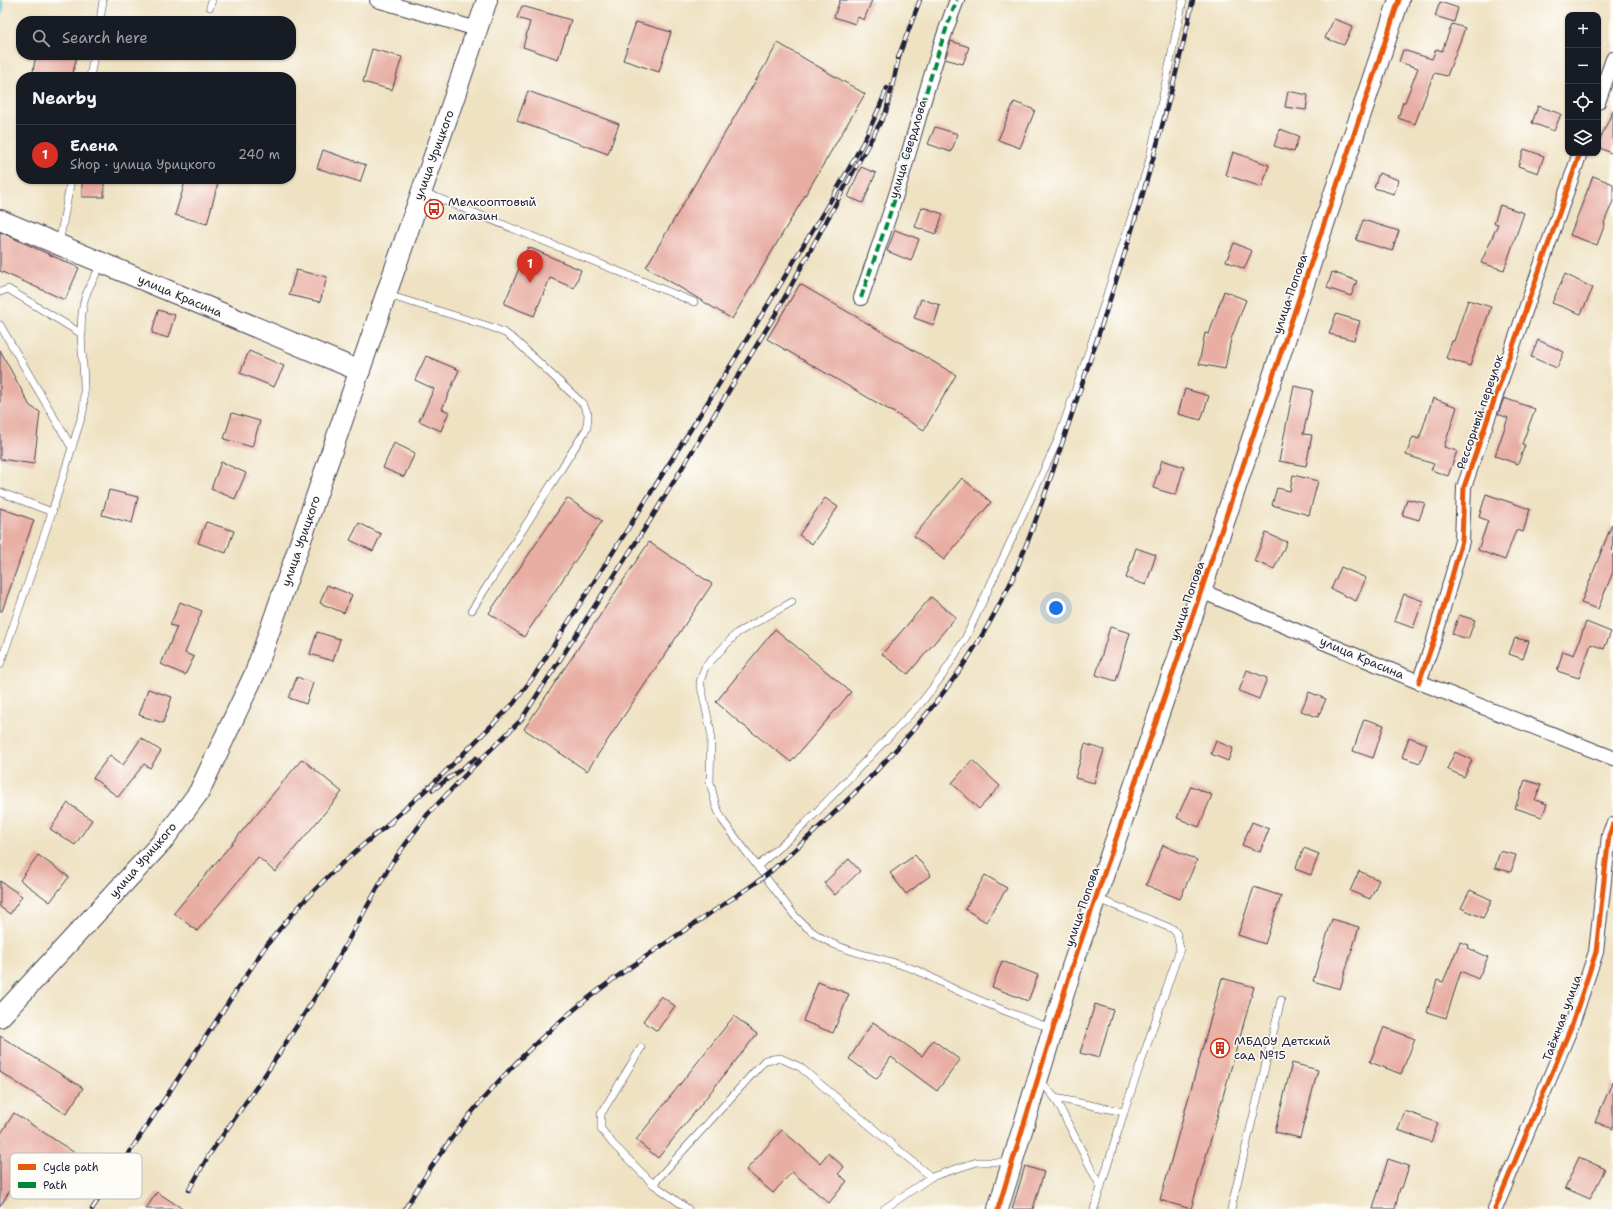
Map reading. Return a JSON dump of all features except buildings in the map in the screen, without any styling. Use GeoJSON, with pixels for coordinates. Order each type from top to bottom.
{"type":"FeatureCollection","features":[{"type":"Feature","properties":{"kind":"street"},"geometry":{"type":"LineString","coordinates":[[377,0],[477,29]]}},
{"type":"Feature","properties":{"kind":"street","name":"улица Урицкого"},"geometry":{"type":"LineString","coordinates":[[0,1016],[162,842],[199,792],[255,673],[421,192],[454,101],[487,0]]}},
{"type":"Feature","properties":{"kind":"street","name":"улица Свердлова"},"geometry":{"type":"LineString","coordinates":[[861,298],[905,164],[924,95],[957,0]]}},
{"type":"Feature","properties":{"kind":"street","name":"улица Попова"},"geometry":{"type":"LineString","coordinates":[[998,1209],[1038,1077],[1096,897],[1201,591],[1399,0]]}},
{"type":"Feature","properties":{"kind":"street"},"geometry":{"type":"LineString","coordinates":[[1601,93],[1613,59]]}},
{"type":"Feature","properties":{"kind":"street","name":"Рессорный переулок"},"geometry":{"type":"LineString","coordinates":[[1419,682],[1434,640],[1462,541],[1464,487],[1579,156]]}},
{"type":"Feature","properties":{"kind":"street","name":"улица Красина"},"geometry":{"type":"LineString","coordinates":[[0,220],[360,371]]}},
{"type":"Feature","properties":{"kind":"street","name":"улица Красина"},"geometry":{"type":"LineString","coordinates":[[1201,591],[1419,682],[1613,758]]}},
{"type":"Feature","properties":{"kind":"street","name":"Таёжная улица"},"geometry":{"type":"LineString","coordinates":[[1494,1209],[1571,1028],[1596,952],[1609,835],[1613,825]]}},
{"type":"Feature","properties":{"kind":"lane"},"geometry":{"type":"LineString","coordinates":[[101,16],[103,0]]}},
{"type":"Feature","properties":{"kind":"lane"},"geometry":{"type":"LineString","coordinates":[[758,866],[805,824],[921,703],[942,676],[966,637],[1058,440],[1090,348],[1149,162],[1183,0]]}},
{"type":"Feature","properties":{"kind":"lane"},"geometry":{"type":"LineString","coordinates":[[91,72],[93,60]]}},
{"type":"Feature","properties":{"kind":"lane"},"geometry":{"type":"LineString","coordinates":[[59,244],[70,184]]}},
{"type":"Feature","properties":{"kind":"lane"},"geometry":{"type":"LineString","coordinates":[[421,192],[694,302]]}},
{"type":"Feature","properties":{"kind":"lane"},"geometry":{"type":"LineString","coordinates":[[0,665],[52,512],[83,412],[85,395],[82,334],[84,299],[102,263]]}},
{"type":"Feature","properties":{"kind":"lane"},"geometry":{"type":"LineString","coordinates":[[0,292],[8,288],[82,334]]}},
{"type":"Feature","properties":{"kind":"lane"},"geometry":{"type":"LineString","coordinates":[[386,294],[491,327],[505,333],[516,341],[583,404],[588,414],[587,428],[472,610]]}},
{"type":"Feature","properties":{"kind":"lane"},"geometry":{"type":"LineString","coordinates":[[0,325],[72,448]]}},
{"type":"Feature","properties":{"kind":"lane"},"geometry":{"type":"LineString","coordinates":[[0,492],[52,512]]}},
{"type":"Feature","properties":{"kind":"lane"},"geometry":{"type":"LineString","coordinates":[[792,602],[737,633],[705,667],[700,682],[711,732],[710,782],[716,806],[723,821],[806,928],[836,946],[916,970],[964,994],[1053,1030]]}},
{"type":"Feature","properties":{"kind":"lane"},"geometry":{"type":"LineString","coordinates":[[1094,1209],[1124,1112],[1180,949],[1177,934],[1172,929],[1096,897]]}},
{"type":"Feature","properties":{"kind":"lane"},"geometry":{"type":"LineString","coordinates":[[1231,1209],[1281,1000]]}},
{"type":"Feature","properties":{"kind":"lane"},"geometry":{"type":"LineString","coordinates":[[641,1048],[601,1114],[601,1129],[613,1144],[653,1184],[688,1209]]}},
{"type":"Feature","properties":{"kind":"lane"},"geometry":{"type":"LineString","coordinates":[[653,1184],[764,1060],[780,1058],[800,1067],[931,1177]]}},
{"type":"Feature","properties":{"kind":"lane"},"geometry":{"type":"LineString","coordinates":[[1038,1077],[1055,1098],[1101,1188]]}},
{"type":"Feature","properties":{"kind":"lane"},"geometry":{"type":"LineString","coordinates":[[1055,1098],[1124,1112]]}},
{"type":"Feature","properties":{"kind":"lane"},"geometry":{"type":"LineString","coordinates":[[884,1209],[931,1177],[977,1162],[1012,1162]]}},
{"type":"Feature","properties":{"kind":"waterway"},"geometry":{"type":"LineString","coordinates":[[0,2],[2,6],[0,13]]}},
{"type":"Feature","properties":{"kind":"railway"},"geometry":{"type":"LineString","coordinates":[[898,58],[920,0]]}},
{"type":"Feature","properties":{"kind":"railway"},"geometry":{"type":"LineString","coordinates":[[405,1209],[448,1143],[472,1112],[525,1054],[554,1027],[615,978],[752,886],[770,872],[850,798],[901,744],[947,688],[968,658],[990,622],[1012,580],[1048,485],[1141,200],[1169,100],[1193,0]]}},
{"type":"Feature","properties":{"kind":"railway"},"geometry":{"type":"LineString","coordinates":[[189,1190],[209,1155],[269,1069],[323,985],[391,864],[427,815],[521,720],[651,519],[775,315],[886,112],[900,53]]}},
{"type":"Feature","properties":{"kind":"railway"},"geometry":{"type":"LineString","coordinates":[[388,824],[439,778],[514,703],[534,676],[662,475],[828,205],[866,136],[887,88]]}},
{"type":"Feature","properties":{"kind":"railway"},"geometry":{"type":"LineString","coordinates":[[433,790],[476,758]]}},
{"type":"Feature","properties":{"kind":"railway"},"geometry":{"type":"LineString","coordinates":[[129,1153],[263,950],[277,932],[307,897],[340,865],[393,821]]}},
{"type":"Feature","properties":{"kind":"railway"},"geometry":{"type":"LineString","coordinates":[[92,1209],[99,1199]]}},
{"type":"Feature","properties":{"kind":"marked path"},"geometry":{"type":"LineString","coordinates":[[861,298],[896,196],[936,60],[957,0]]}},
{"type":"Feature","properties":{"kind":"cycle path"},"geometry":{"type":"LineString","coordinates":[[998,1209],[1072,967],[1201,591],[1399,0]]}},
{"type":"Feature","properties":{"kind":"cycle path"},"geometry":{"type":"LineString","coordinates":[[1419,682],[1434,640],[1462,541],[1464,487],[1579,156]]}},
{"type":"Feature","properties":{"kind":"cycle path"},"geometry":{"type":"LineString","coordinates":[[1495,1209],[1571,1027],[1596,952],[1609,835],[1613,825]]}},
{"type":"Feature","properties":{"kind":"place","name":"Мелкооптовый магазин"},"geometry":{"type":"Point","coordinates":[434,209]}},
{"type":"Feature","properties":{"kind":"place","name":"Елена"},"geometry":{"type":"Point","coordinates":[530,283]}},
{"type":"Feature","properties":{"kind":"place","name":"МБДОУ Детский сад №15"},"geometry":{"type":"Point","coordinates":[1220,1048]}}]}
